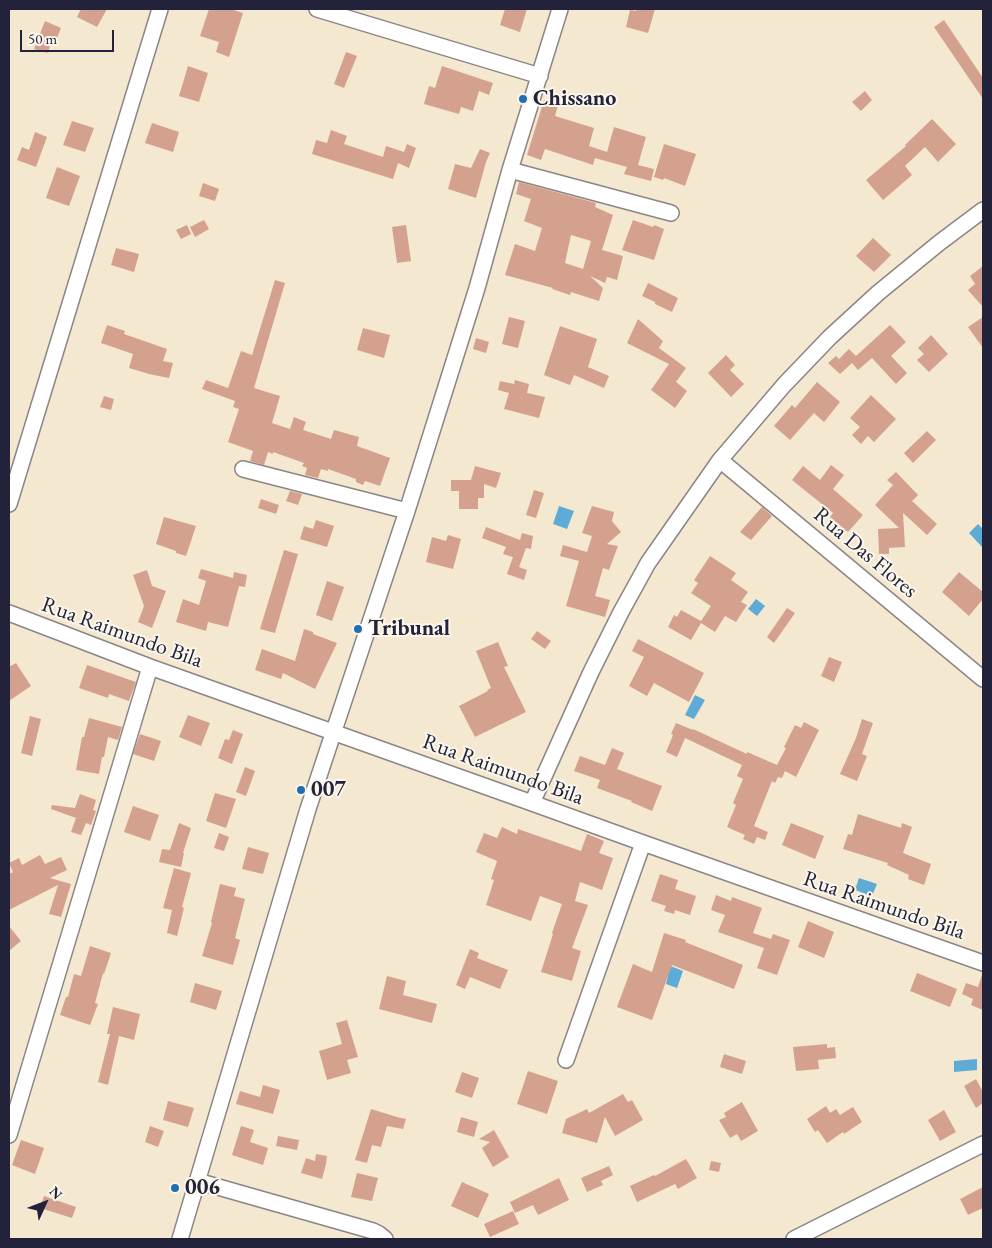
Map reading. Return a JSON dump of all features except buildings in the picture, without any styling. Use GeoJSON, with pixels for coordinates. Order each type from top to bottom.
{"type":"FeatureCollection","features":[{"type":"Feature","properties":{"kind":"street"},"geometry":{"type":"LineString","coordinates":[[9,504],[160,9]]}},
{"type":"Feature","properties":{"kind":"street"},"geometry":{"type":"LineString","coordinates":[[318,9],[540,76]]}},
{"type":"Feature","properties":{"kind":"street"},"geometry":{"type":"LineString","coordinates":[[180,1239],[308,809],[407,511],[477,288],[510,170],[560,9]]}},
{"type":"Feature","properties":{"kind":"street"},"geometry":{"type":"LineString","coordinates":[[510,170],[672,213]]}},
{"type":"Feature","properties":{"kind":"street"},"geometry":{"type":"LineString","coordinates":[[532,802],[590,672],[625,604],[648,563],[720,460],[784,385],[830,337],[878,293],[983,210]]}},
{"type":"Feature","properties":{"kind":"street","name":"Rua Das Flores"},"geometry":{"type":"LineString","coordinates":[[720,460],[983,679]]}},
{"type":"Feature","properties":{"kind":"street"},"geometry":{"type":"LineString","coordinates":[[243,470],[407,511]]}},
{"type":"Feature","properties":{"kind":"street","name":"Rua Raimundo Bila"},"geometry":{"type":"LineString","coordinates":[[9,613],[150,667],[983,964]]}},
{"type":"Feature","properties":{"kind":"street"},"geometry":{"type":"LineString","coordinates":[[9,1135],[150,667]]}},
{"type":"Feature","properties":{"kind":"street"},"geometry":{"type":"LineString","coordinates":[[566,1060],[643,844]]}},
{"type":"Feature","properties":{"kind":"street"},"geometry":{"type":"LineString","coordinates":[[794,1239],[983,1144]]}},
{"type":"Feature","properties":{"kind":"street"},"geometry":{"type":"LineString","coordinates":[[197,1181],[373,1231],[384,1239]]}},
{"type":"Feature","properties":{"kind":"water"},"geometry":{"type":"Polygon","coordinates":[[[559,506],[574,511],[567,529],[553,524],[559,506]]]}},
{"type":"Feature","properties":{"kind":"water"},"geometry":{"type":"Polygon","coordinates":[[[978,524],[983,529],[983,548],[969,533],[978,524]]]}},
{"type":"Feature","properties":{"kind":"water"},"geometry":{"type":"Polygon","coordinates":[[[756,599],[765,606],[757,616],[748,609],[756,599]]]}},
{"type":"Feature","properties":{"kind":"water"},"geometry":{"type":"Polygon","coordinates":[[[695,695],[705,700],[694,719],[685,715],[695,695]]]}},
{"type":"Feature","properties":{"kind":"water"},"geometry":{"type":"Polygon","coordinates":[[[859,878],[877,884],[872,896],[855,890],[859,878]]]}},
{"type":"Feature","properties":{"kind":"water"},"geometry":{"type":"Polygon","coordinates":[[[663,963],[683,971],[677,988],[666,984],[668,976],[659,973],[663,963]]]}},
{"type":"Feature","properties":{"kind":"water"},"geometry":{"type":"Polygon","coordinates":[[[977,1059],[977,1070],[954,1072],[954,1061],[977,1059]]]}},
{"type":"Feature","properties":{"kind":"place","name":"Chissano"},"geometry":{"type":"Point","coordinates":[523,99]}},
{"type":"Feature","properties":{"kind":"place","name":"Tribunal"},"geometry":{"type":"Point","coordinates":[358,629]}},
{"type":"Feature","properties":{"kind":"place","name":"007"},"geometry":{"type":"Point","coordinates":[301,790]}},
{"type":"Feature","properties":{"kind":"place","name":"006"},"geometry":{"type":"Point","coordinates":[175,1188]}}]}
